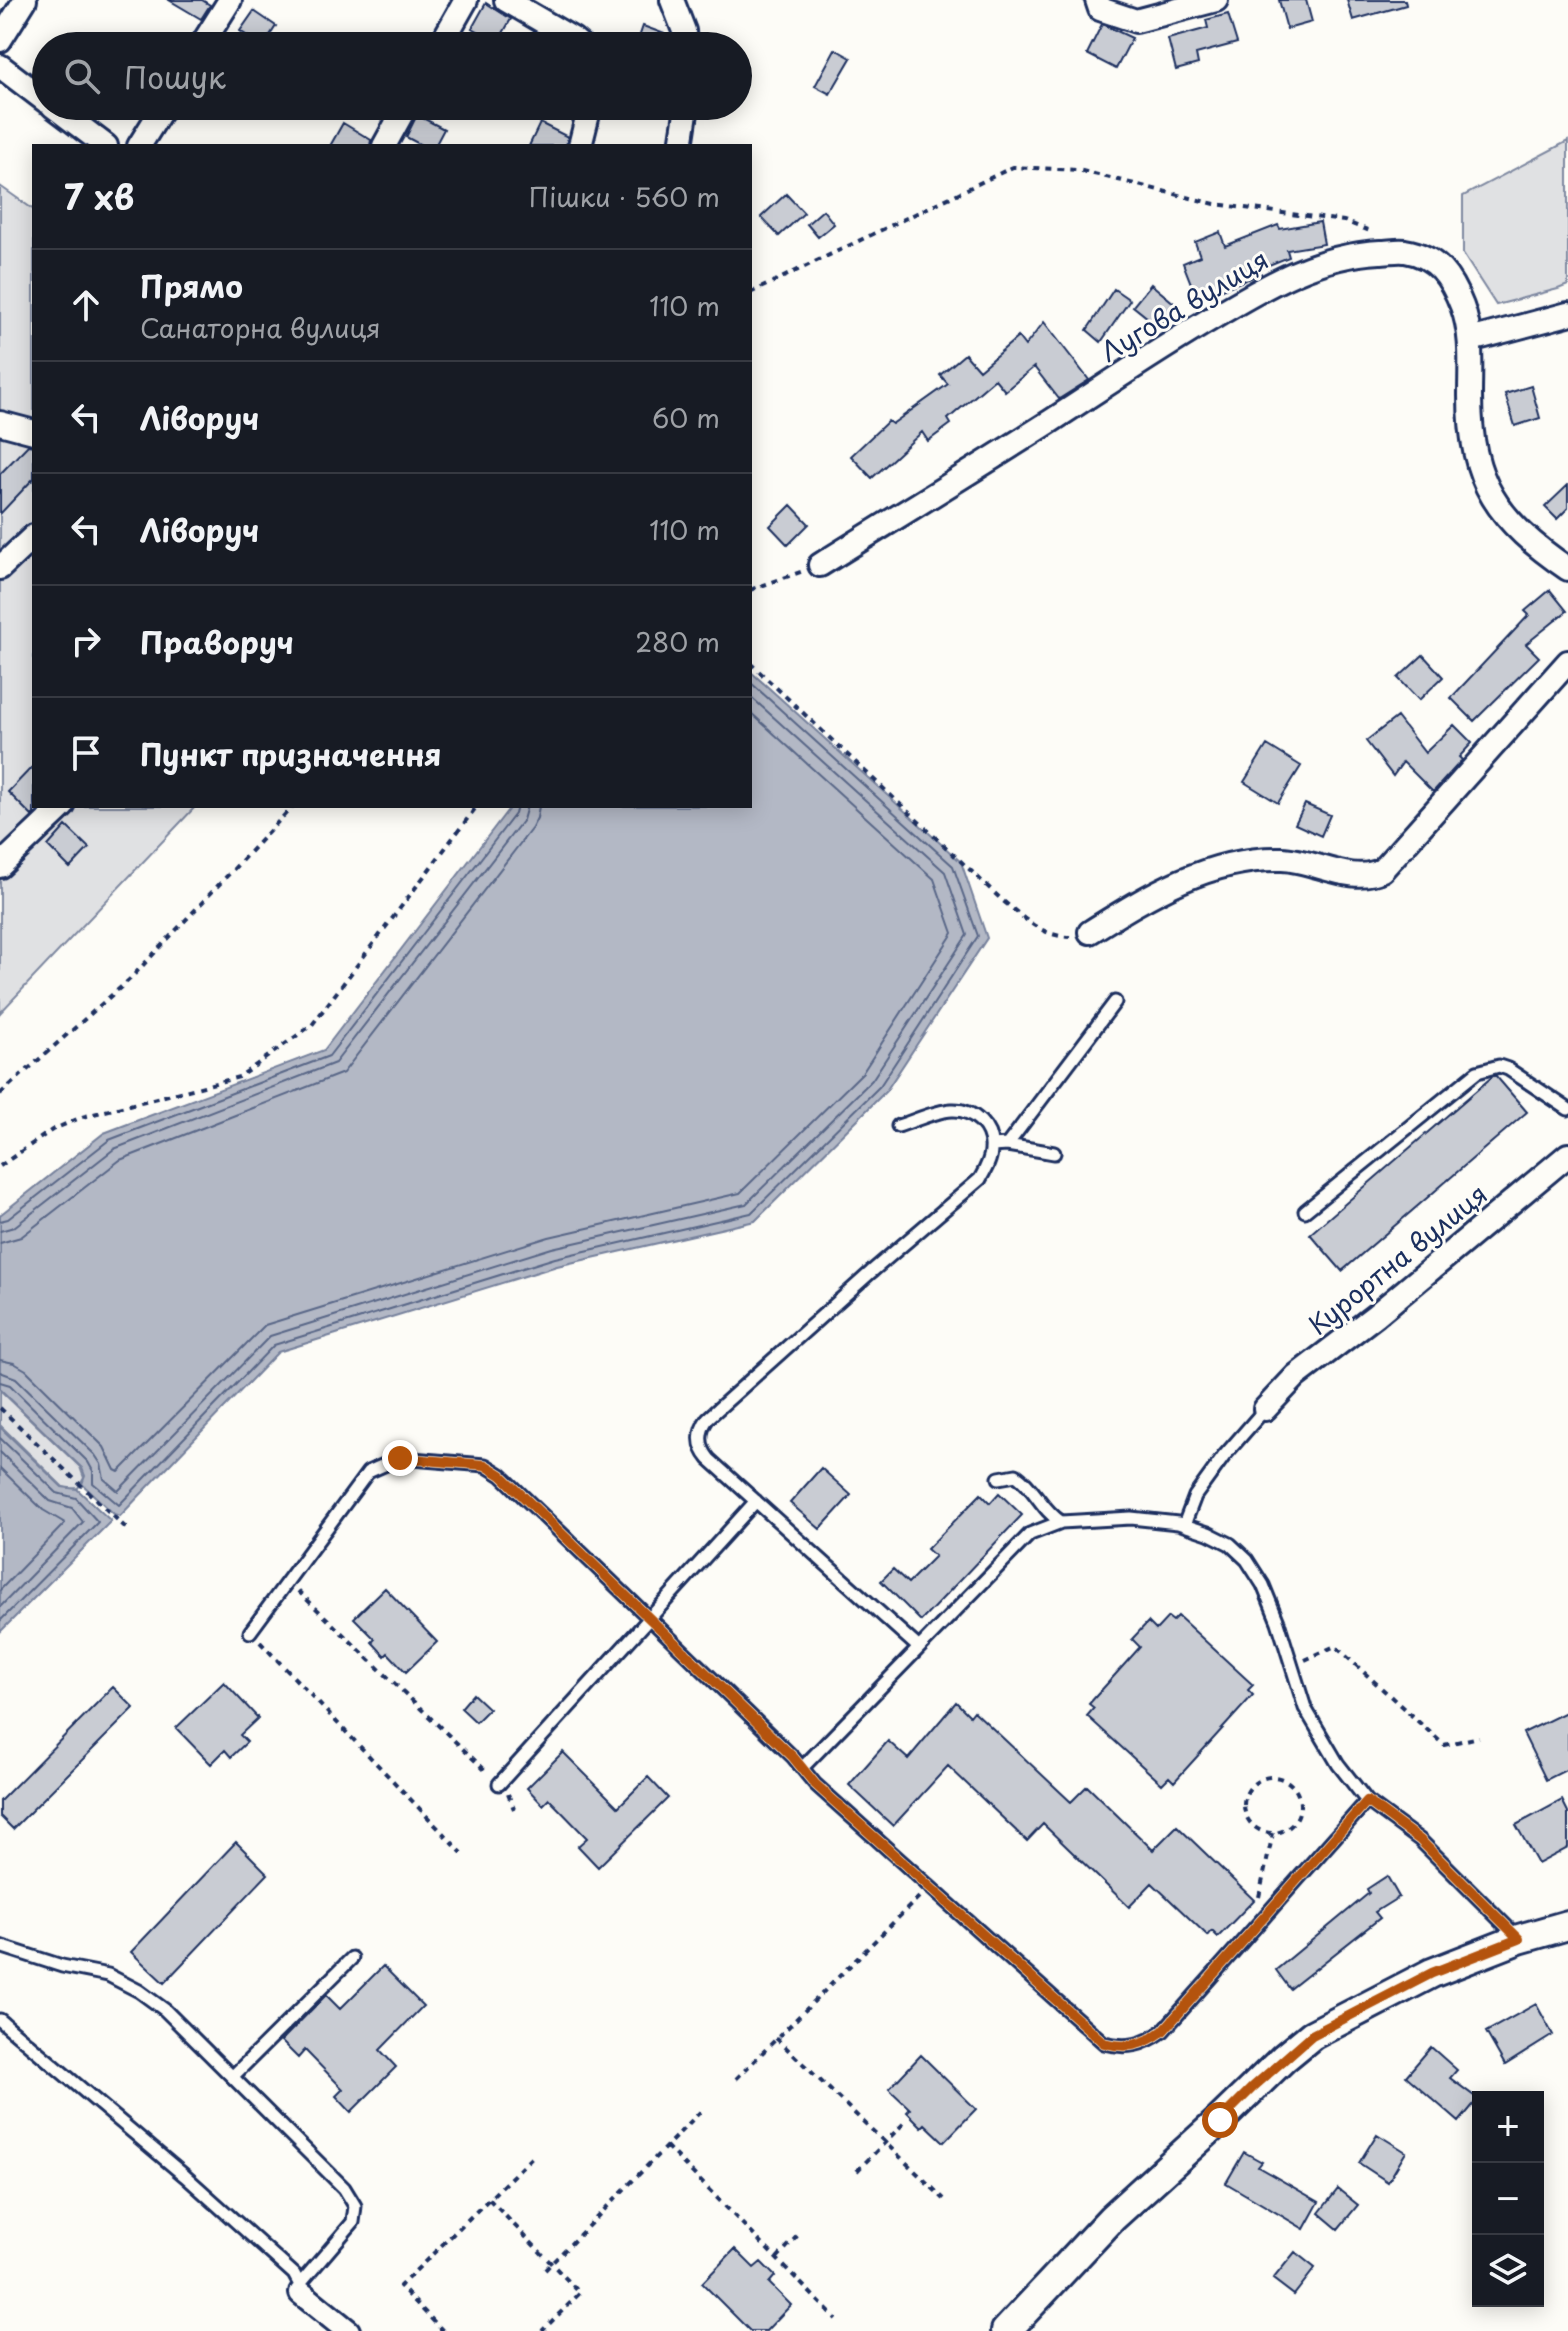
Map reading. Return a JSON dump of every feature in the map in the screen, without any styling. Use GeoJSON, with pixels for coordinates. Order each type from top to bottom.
{"type":"FeatureCollection","features":[{"type":"Feature","properties":{"kind":"street"},"geometry":{"type":"LineString","coordinates":[[0,40],[25,0]]}},
{"type":"Feature","properties":{"kind":"street"},"geometry":{"type":"LineString","coordinates":[[210,32],[230,0]]}},
{"type":"Feature","properties":{"kind":"street"},"geometry":{"type":"LineString","coordinates":[[448,32],[466,0]]}},
{"type":"Feature","properties":{"kind":"street"},"geometry":{"type":"LineString","coordinates":[[506,0],[561,32]]}},
{"type":"Feature","properties":{"kind":"street"},"geometry":{"type":"LineString","coordinates":[[672,0],[684,32]]}},
{"type":"Feature","properties":{"kind":"street"},"geometry":{"type":"LineString","coordinates":[[1095,3],[1136,21],[1216,0]]}},
{"type":"Feature","properties":{"kind":"street"},"geometry":{"type":"LineString","coordinates":[[0,66],[32,90]]}},
{"type":"Feature","properties":{"kind":"street"},"geometry":{"type":"LineString","coordinates":[[72,120],[103,144]]}},
{"type":"Feature","properties":{"kind":"street"},"geometry":{"type":"LineString","coordinates":[[140,144],[155,120]]}},
{"type":"Feature","properties":{"kind":"street"},"geometry":{"type":"LineString","coordinates":[[385,144],[398,120]]}},
{"type":"Feature","properties":{"kind":"street"},"geometry":{"type":"LineString","coordinates":[[580,144],[586,120]]}},
{"type":"Feature","properties":{"kind":"street"},"geometry":{"type":"LineString","coordinates":[[681,144],[685,120]]}},
{"type":"Feature","properties":{"kind":"street","name":"Лугова вулиця"},"geometry":{"type":"LineString","coordinates":[[820,565],[1163,347],[1278,279],[1323,262],[1366,253],[1405,251],[1441,267],[1452,282],[1470,340]]}},
{"type":"Feature","properties":{"kind":"street"},"geometry":{"type":"LineString","coordinates":[[1568,314],[1470,340],[1470,420],[1480,475],[1496,505],[1522,535],[1568,569]]}},
{"type":"Feature","properties":{"kind":"street"},"geometry":{"type":"LineString","coordinates":[[0,423],[32,431]]}},
{"type":"Feature","properties":{"kind":"street"},"geometry":{"type":"LineString","coordinates":[[0,568],[32,538]]}},
{"type":"Feature","properties":{"kind":"street"},"geometry":{"type":"LineString","coordinates":[[1090,932],[1130,907],[1202,871],[1230,864],[1300,860],[1356,876],[1382,870],[1568,662]]}},
{"type":"Feature","properties":{"kind":"street"},"geometry":{"type":"LineString","coordinates":[[0,866],[61,808]]}},
{"type":"Feature","properties":{"kind":"street","name":"Курортна вулиця"},"geometry":{"type":"LineString","coordinates":[[1265,1409],[1296,1376],[1376,1315],[1568,1155]]}},
{"type":"Feature","properties":{"kind":"street"},"geometry":{"type":"LineString","coordinates":[[1006,2331],[1112,2218],[1312,2035],[1432,1973],[1519,1939],[1568,1925]]}},
{"type":"Feature","properties":{"kind":"street"},"geometry":{"type":"LineString","coordinates":[[301,2288],[348,2331]]}},
{"type":"Feature","properties":{"kind":"lane"},"geometry":{"type":"LineString","coordinates":[[1007,1145],[1115,1002]]}},
{"type":"Feature","properties":{"kind":"lane"},"geometry":{"type":"LineString","coordinates":[[1305,1211],[1477,1072],[1499,1066],[1508,1069],[1568,1109]]}},
{"type":"Feature","properties":{"kind":"lane"},"geometry":{"type":"LineString","coordinates":[[898,1126],[949,1110],[960,1110],[979,1119],[986,1127],[992,1146],[990,1159],[980,1179],[871,1272],[706,1421],[700,1434],[704,1454],[918,1647]]}},
{"type":"Feature","properties":{"kind":"lane"},"geometry":{"type":"LineString","coordinates":[[992,1146],[1007,1145],[1054,1153]]}},
{"type":"Feature","properties":{"kind":"lane"},"geometry":{"type":"LineString","coordinates":[[1184,1525],[1195,1496],[1224,1456],[1265,1409]]}},
{"type":"Feature","properties":{"kind":"lane"},"geometry":{"type":"LineString","coordinates":[[250,1632],[368,1472],[400,1458],[485,1465],[501,1475],[815,1784],[1104,2043],[1122,2048],[1151,2040],[1163,2031],[1367,1801]]}},
{"type":"Feature","properties":{"kind":"lane"},"geometry":{"type":"LineString","coordinates":[[999,1478],[1016,1475],[1031,1485],[1047,1513],[1061,1522]]}},
{"type":"Feature","properties":{"kind":"lane"},"geometry":{"type":"LineString","coordinates":[[499,1784],[756,1501]]}},
{"type":"Feature","properties":{"kind":"lane"},"geometry":{"type":"LineString","coordinates":[[802,1768],[1030,1534],[1061,1522],[1131,1518],[1184,1525],[1230,1544],[1247,1560],[1263,1585],[1305,1708],[1323,1742],[1367,1801],[1420,1840],[1519,1939]]}},
{"type":"Feature","properties":{"kind":"lane"},"geometry":{"type":"LineString","coordinates":[[0,1946],[62,1966],[108,1975],[139,1991],[165,2010],[344,2188],[355,2206],[348,2230],[301,2288],[294,2274],[185,2176],[0,2020]]}},
{"type":"Feature","properties":{"kind":"lane"},"geometry":{"type":"LineString","coordinates":[[233,2076],[352,1958]]}},
{"type":"Feature","properties":{"kind":"path"},"geometry":{"type":"LineString","coordinates":[[752,292],[1013,167],[1078,170],[1215,204],[1344,221],[1371,231],[1386,252]]}},
{"type":"Feature","properties":{"kind":"path"},"geometry":{"type":"LineString","coordinates":[[752,589],[820,565]]}},
{"type":"Feature","properties":{"kind":"path"},"geometry":{"type":"LineString","coordinates":[[752,665],[1002,900],[1037,929],[1053,937],[1073,937],[1090,932]]}},
{"type":"Feature","properties":{"kind":"path"},"geometry":{"type":"LineString","coordinates":[[0,1094],[130,979],[291,808]]}},
{"type":"Feature","properties":{"kind":"path"},"geometry":{"type":"LineString","coordinates":[[0,1166],[52,1130],[82,1117],[239,1077],[312,1025],[475,808]]}},
{"type":"Feature","properties":{"kind":"path"},"geometry":{"type":"LineString","coordinates":[[0,1408],[128,1530]]}},
{"type":"Feature","properties":{"kind":"path"},"geometry":{"type":"LineString","coordinates":[[287,1581],[499,1784],[512,1798],[514,1809]]}},
{"type":"Feature","properties":{"kind":"path"},"geometry":{"type":"LineString","coordinates":[[250,1632],[462,1853]]}},
{"type":"Feature","properties":{"kind":"path"},"geometry":{"type":"LineString","coordinates":[[1292,1666],[1335,1646],[1444,1745],[1479,1737]]}},
{"type":"Feature","properties":{"kind":"path"},"geometry":{"type":"LineString","coordinates":[[1268,1777],[1278,1777],[1294,1788],[1300,1806],[1293,1824],[1273,1833],[1257,1829],[1250,1822],[1244,1804],[1251,1786],[1268,1777]]}},
{"type":"Feature","properties":{"kind":"path"},"geometry":{"type":"LineString","coordinates":[[1253,1927],[1273,1833]]}},
{"type":"Feature","properties":{"kind":"path"},"geometry":{"type":"LineString","coordinates":[[736,2079],[928,1887]]}},
{"type":"Feature","properties":{"kind":"path"},"geometry":{"type":"LineString","coordinates":[[776,2038],[944,2199]]}},
{"type":"Feature","properties":{"kind":"path"},"geometry":{"type":"LineString","coordinates":[[545,2270],[701,2111]]}},
{"type":"Feature","properties":{"kind":"path"},"geometry":{"type":"LineString","coordinates":[[857,2171],[904,2123]]}},
{"type":"Feature","properties":{"kind":"path"},"geometry":{"type":"LineString","coordinates":[[666,2146],[836,2319]]}},
{"type":"Feature","properties":{"kind":"path"},"geometry":{"type":"LineString","coordinates":[[443,2331],[400,2286],[532,2157]]}},
{"type":"Feature","properties":{"kind":"path"},"geometry":{"type":"LineString","coordinates":[[489,2199],[580,2293],[542,2331]]}},
{"type":"Feature","properties":{"kind":"path"},"geometry":{"type":"LineString","coordinates":[[777,2258],[799,2234]]}},
{"type":"Feature","properties":{"kind":"shaded area"},"geometry":{"type":"Polygon","coordinates":[[[1568,141],[1568,285],[1496,305],[1463,254],[1463,196],[1568,141]]]}},
{"type":"Feature","properties":{"kind":"shaded area"},"geometry":{"type":"Polygon","coordinates":[[[0,186],[32,209],[32,808],[194,808],[0,1013],[0,186]]]}},
{"type":"Feature","properties":{"kind":"shaded area"},"geometry":{"type":"Polygon","coordinates":[[[0,1390],[80,1467],[84,1478],[78,1488],[63,1487],[0,1425],[0,1390]]]}},
{"type":"Feature","properties":{"kind":"water"},"geometry":{"type":"Polygon","coordinates":[[[752,673],[961,862],[987,938],[886,1091],[755,1221],[557,1266],[278,1352],[120,1516],[114,1514],[82,1484],[85,1476],[82,1468],[0,1389],[0,1215],[104,1133],[324,1050],[509,808],[752,808],[752,673]]]}},
{"type":"Feature","properties":{"kind":"water"},"geometry":{"type":"Polygon","coordinates":[[[0,1427],[62,1487],[77,1489],[111,1521],[0,1632],[0,1427]]]}},
{"type":"Feature","properties":{"kind":"building"},"geometry":{"type":"Polygon","coordinates":[[[169,0],[202,0],[210,5],[201,19],[169,0]]]}},
{"type":"Feature","properties":{"kind":"building"},"geometry":{"type":"Polygon","coordinates":[[[1279,0],[1306,0],[1312,22],[1287,29],[1279,0]]]}},
{"type":"Feature","properties":{"kind":"building"},"geometry":{"type":"Polygon","coordinates":[[[1347,0],[1405,0],[1406,5],[1353,20],[1347,0]]]}},
{"type":"Feature","properties":{"kind":"building"},"geometry":{"type":"Polygon","coordinates":[[[486,3],[511,19],[504,32],[479,32],[472,28],[486,3]]]}},
{"type":"Feature","properties":{"kind":"building"},"geometry":{"type":"Polygon","coordinates":[[[254,11],[276,26],[272,32],[240,31],[254,11]]]}},
{"type":"Feature","properties":{"kind":"building"},"geometry":{"type":"Polygon","coordinates":[[[1228,14],[1237,43],[1196,54],[1198,64],[1176,70],[1168,39],[1208,28],[1206,20],[1228,14]]]}},
{"type":"Feature","properties":{"kind":"building"},"geometry":{"type":"Polygon","coordinates":[[[1102,24],[1132,38],[1116,69],[1087,54],[1102,24]]]}},
{"type":"Feature","properties":{"kind":"building"},"geometry":{"type":"Polygon","coordinates":[[[643,26],[659,32],[641,32],[643,26]]]}},
{"type":"Feature","properties":{"kind":"building"},"geometry":{"type":"Polygon","coordinates":[[[835,49],[851,58],[830,94],[815,86],[835,49]]]}},
{"type":"Feature","properties":{"kind":"building"},"geometry":{"type":"Polygon","coordinates":[[[414,120],[427,120],[444,129],[436,144],[419,144],[406,137],[414,120]]]}},
{"type":"Feature","properties":{"kind":"building"},"geometry":{"type":"Polygon","coordinates":[[[343,123],[371,140],[370,144],[331,144],[343,123]]]}},
{"type":"Feature","properties":{"kind":"building"},"geometry":{"type":"Polygon","coordinates":[[[540,123],[568,137],[566,144],[530,144],[540,123]]]}},
{"type":"Feature","properties":{"kind":"building"},"geometry":{"type":"Polygon","coordinates":[[[786,194],[804,213],[779,236],[761,217],[786,194]]]}},
{"type":"Feature","properties":{"kind":"building"},"geometry":{"type":"Polygon","coordinates":[[[823,210],[834,224],[818,237],[807,224],[823,210]]]}},
{"type":"Feature","properties":{"kind":"building"},"geometry":{"type":"Polygon","coordinates":[[[1320,222],[1324,244],[1287,250],[1289,257],[1259,269],[1261,274],[1197,299],[1183,263],[1200,256],[1195,242],[1220,232],[1225,246],[1278,225],[1280,229],[1320,222]]]}},
{"type":"Feature","properties":{"kind":"building"},"geometry":{"type":"Polygon","coordinates":[[[1151,284],[1175,304],[1158,326],[1133,306],[1151,284]]]}},
{"type":"Feature","properties":{"kind":"building"},"geometry":{"type":"Polygon","coordinates":[[[1114,289],[1130,300],[1101,342],[1087,330],[1114,289]]]}},
{"type":"Feature","properties":{"kind":"building"},"geometry":{"type":"Polygon","coordinates":[[[1044,322],[1089,380],[1059,399],[1034,367],[1005,391],[995,379],[948,419],[951,424],[928,441],[922,432],[872,478],[851,456],[888,421],[892,424],[948,384],[940,375],[965,354],[979,370],[1018,337],[1025,346],[1044,322]]]}},
{"type":"Feature","properties":{"kind":"building"},"geometry":{"type":"Polygon","coordinates":[[[1531,386],[1540,418],[1515,426],[1505,394],[1531,386]]]}},
{"type":"Feature","properties":{"kind":"building"},"geometry":{"type":"Polygon","coordinates":[[[28,445],[32,446],[32,480],[0,514],[0,474],[28,445]]]}},
{"type":"Feature","properties":{"kind":"building"},"geometry":{"type":"Polygon","coordinates":[[[1568,485],[1568,508],[1557,519],[1545,507],[1568,485]]]}},
{"type":"Feature","properties":{"kind":"building"},"geometry":{"type":"Polygon","coordinates":[[[791,505],[809,524],[788,545],[770,526],[791,505]]]}},
{"type":"Feature","properties":{"kind":"building"},"geometry":{"type":"Polygon","coordinates":[[[1550,590],[1567,611],[1526,644],[1539,657],[1474,721],[1451,698],[1529,615],[1525,611],[1550,590]]]}},
{"type":"Feature","properties":{"kind":"building"},"geometry":{"type":"Polygon","coordinates":[[[1423,655],[1443,677],[1419,700],[1398,678],[1423,655]]]}},
{"type":"Feature","properties":{"kind":"building"},"geometry":{"type":"Polygon","coordinates":[[[1397,717],[1425,753],[1454,725],[1472,743],[1459,757],[1462,760],[1433,792],[1403,762],[1393,776],[1366,741],[1397,717]]]}},
{"type":"Feature","properties":{"kind":"building"},"geometry":{"type":"Polygon","coordinates":[[[1267,745],[1301,766],[1278,803],[1244,782],[1267,745]]]}},
{"type":"Feature","properties":{"kind":"building"},"geometry":{"type":"Polygon","coordinates":[[[32,767],[34,814],[32,816],[8,792],[32,767]]]}},
{"type":"Feature","properties":{"kind":"building"},"geometry":{"type":"Polygon","coordinates":[[[1305,804],[1330,815],[1321,836],[1295,824],[1305,804]]]}},
{"type":"Feature","properties":{"kind":"building"},"geometry":{"type":"Polygon","coordinates":[[[66,826],[89,848],[70,868],[48,846],[66,826]]]}},
{"type":"Feature","properties":{"kind":"building"},"geometry":{"type":"Polygon","coordinates":[[[1493,1076],[1527,1112],[1342,1271],[1310,1234],[1493,1076]]]}},
{"type":"Feature","properties":{"kind":"building"},"geometry":{"type":"Polygon","coordinates":[[[821,1468],[851,1495],[820,1529],[790,1503],[821,1468]]]}},
{"type":"Feature","properties":{"kind":"building"},"geometry":{"type":"Polygon","coordinates":[[[999,1493],[1022,1515],[921,1621],[881,1581],[893,1569],[908,1583],[935,1556],[927,1549],[981,1494],[990,1503],[999,1493]]]}},
{"type":"Feature","properties":{"kind":"building"},"geometry":{"type":"Polygon","coordinates":[[[385,1588],[437,1642],[406,1672],[388,1653],[385,1656],[372,1642],[375,1639],[354,1618],[385,1588]]]}},
{"type":"Feature","properties":{"kind":"building"},"geometry":{"type":"Polygon","coordinates":[[[1178,1616],[1253,1685],[1248,1690],[1253,1695],[1174,1782],[1169,1777],[1162,1784],[1087,1716],[1094,1708],[1089,1704],[1140,1647],[1132,1639],[1148,1622],[1156,1630],[1168,1617],[1173,1621],[1178,1616]]]}},
{"type":"Feature","properties":{"kind":"building"},"geometry":{"type":"Polygon","coordinates":[[[224,1682],[258,1718],[240,1735],[247,1742],[231,1757],[225,1750],[211,1764],[176,1728],[224,1682]]]}},
{"type":"Feature","properties":{"kind":"building"},"geometry":{"type":"Polygon","coordinates":[[[113,1687],[134,1708],[13,1829],[0,1816],[0,1801],[113,1687]]]}},
{"type":"Feature","properties":{"kind":"building"},"geometry":{"type":"Polygon","coordinates":[[[473,1694],[489,1709],[476,1722],[461,1708],[473,1694]]]}},
{"type":"Feature","properties":{"kind":"building"},"geometry":{"type":"Polygon","coordinates":[[[956,1702],[970,1716],[974,1711],[1071,1802],[1087,1786],[1153,1850],[1177,1826],[1254,1900],[1218,1937],[1212,1931],[1208,1936],[1152,1883],[1129,1907],[1043,1824],[1027,1841],[948,1766],[893,1826],[849,1785],[888,1741],[908,1759],[956,1702]]]}},
{"type":"Feature","properties":{"kind":"building"},"geometry":{"type":"Polygon","coordinates":[[[1568,1711],[1568,1769],[1546,1780],[1523,1733],[1568,1711]]]}},
{"type":"Feature","properties":{"kind":"building"},"geometry":{"type":"Polygon","coordinates":[[[563,1752],[618,1807],[648,1777],[668,1798],[598,1867],[578,1846],[587,1838],[549,1799],[543,1805],[527,1788],[563,1752]]]}},
{"type":"Feature","properties":{"kind":"building"},"geometry":{"type":"Polygon","coordinates":[[[1562,1800],[1568,1812],[1568,1848],[1538,1864],[1516,1825],[1562,1800]]]}},
{"type":"Feature","properties":{"kind":"building"},"geometry":{"type":"Polygon","coordinates":[[[236,1842],[268,1874],[164,1983],[131,1952],[236,1842]]]}},
{"type":"Feature","properties":{"kind":"building"},"geometry":{"type":"Polygon","coordinates":[[[1387,1876],[1399,1897],[1375,1912],[1380,1918],[1290,1989],[1276,1970],[1369,1893],[1367,1889],[1387,1876]]]}},
{"type":"Feature","properties":{"kind":"building"},"geometry":{"type":"Polygon","coordinates":[[[383,1966],[423,2006],[380,2050],[396,2067],[351,2112],[336,2096],[343,2089],[305,2050],[298,2058],[281,2041],[326,1995],[340,2009],[383,1966]]]}},
{"type":"Feature","properties":{"kind":"building"},"geometry":{"type":"Polygon","coordinates":[[[1536,2004],[1553,2035],[1505,2065],[1486,2032],[1536,2004]]]}},
{"type":"Feature","properties":{"kind":"building"},"geometry":{"type":"Polygon","coordinates":[[[1431,2047],[1457,2070],[1450,2078],[1472,2094],[1472,2106],[1459,2122],[1406,2076],[1431,2047]]]}},
{"type":"Feature","properties":{"kind":"building"},"geometry":{"type":"Polygon","coordinates":[[[921,2055],[976,2109],[944,2142],[925,2124],[922,2127],[907,2112],[910,2109],[889,2089],[921,2055]]]}},
{"type":"Feature","properties":{"kind":"building"},"geometry":{"type":"Polygon","coordinates":[[[1377,2134],[1406,2152],[1388,2182],[1359,2163],[1377,2134]]]}},
{"type":"Feature","properties":{"kind":"building"},"geometry":{"type":"Polygon","coordinates":[[[1244,2152],[1262,2162],[1258,2167],[1319,2202],[1304,2229],[1226,2183],[1244,2152]]]}},
{"type":"Feature","properties":{"kind":"building"},"geometry":{"type":"Polygon","coordinates":[[[1338,2189],[1358,2205],[1338,2229],[1319,2213],[1338,2189]]]}},
{"type":"Feature","properties":{"kind":"building"},"geometry":{"type":"Polygon","coordinates":[[[735,2249],[754,2268],[761,2262],[775,2276],[769,2283],[791,2305],[766,2331],[750,2331],[702,2283],[735,2249]]]}},
{"type":"Feature","properties":{"kind":"building"},"geometry":{"type":"Polygon","coordinates":[[[1295,2252],[1315,2268],[1294,2295],[1273,2279],[1295,2252]]]}},
{"type":"Feature","properties":{"kind":"route"},"geometry":{"type":"LineString","coordinates":[[400,1458],[485,1465],[501,1475],[793,1757],[815,1784],[1104,2043],[1122,2048],[1151,2040],[1163,2031],[1367,1801],[1420,1840],[1519,1939],[1432,1973],[1312,2035],[1220,2120]]}}]}
